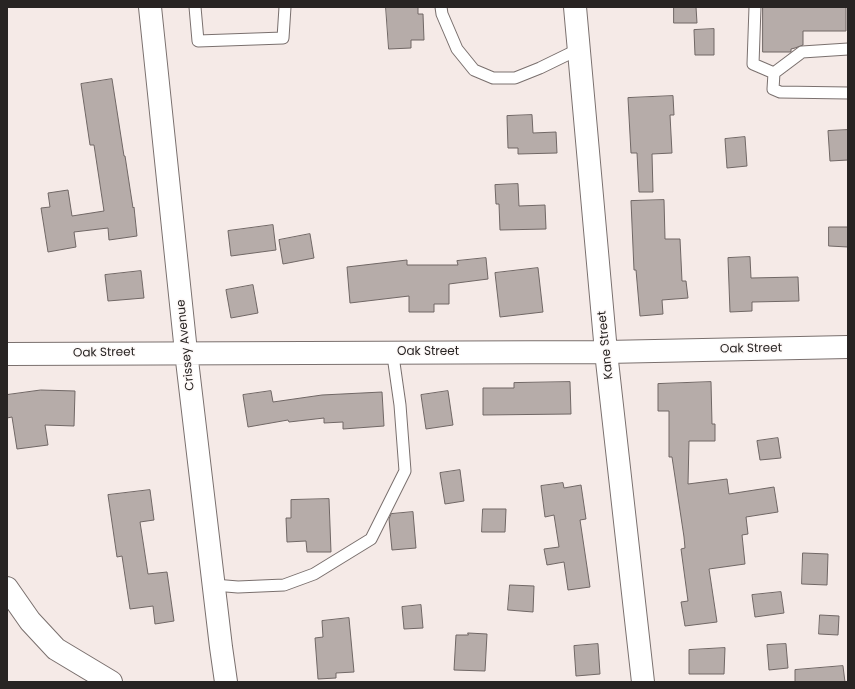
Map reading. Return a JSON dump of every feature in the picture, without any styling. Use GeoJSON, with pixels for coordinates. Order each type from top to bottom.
{"type":"FeatureCollection","features":[{"type":"Feature","properties":{"kind":"street","name":"Crissey Avenue"},"geometry":{"type":"LineString","coordinates":[[150,7],[186,352],[226,682]]}},
{"type":"Feature","properties":{"kind":"street","name":"Kane Street"},"geometry":{"type":"LineString","coordinates":[[575,7],[606,352],[643,682]]}},
{"type":"Feature","properties":{"kind":"street","name":"Oak Street"},"geometry":{"type":"LineString","coordinates":[[7,354],[186,352],[606,352],[848,347]]}},
{"type":"Feature","properties":{"kind":"street"},"geometry":{"type":"LineString","coordinates":[[7,588],[30,621],[56,649],[76,675],[85,682]]}},
{"type":"Feature","properties":{"kind":"street"},"geometry":{"type":"LineString","coordinates":[[56,649],[111,682]]}},
{"type":"Feature","properties":{"kind":"lane"},"geometry":{"type":"LineString","coordinates":[[195,7],[198,41],[283,38],[284,7]]}},
{"type":"Feature","properties":{"kind":"lane"},"geometry":{"type":"LineString","coordinates":[[441,7],[442,14],[456,50],[474,70],[493,78],[515,78],[540,68],[579,49]]}},
{"type":"Feature","properties":{"kind":"lane"},"geometry":{"type":"LineString","coordinates":[[755,7],[753,64],[774,73]]}},
{"type":"Feature","properties":{"kind":"lane"},"geometry":{"type":"LineString","coordinates":[[848,49],[802,52],[774,73],[773,89],[780,92],[848,93]]}},
{"type":"Feature","properties":{"kind":"lane"},"geometry":{"type":"LineString","coordinates":[[214,586],[238,587],[284,585],[314,574],[371,539],[405,470],[400,405],[394,363],[395,352]]}},
{"type":"Feature","properties":{"kind":"building"},"geometry":{"type":"Polygon","coordinates":[[[386,7],[418,7],[418,14],[423,14],[424,40],[411,40],[411,48],[389,49],[386,7]]]}},
{"type":"Feature","properties":{"kind":"building"},"geometry":{"type":"Polygon","coordinates":[[[674,7],[696,7],[697,23],[674,23],[674,7]]]}},
{"type":"Feature","properties":{"kind":"building"},"geometry":{"type":"Polygon","coordinates":[[[763,7],[846,7],[846,31],[803,31],[803,45],[791,49],[791,52],[763,52],[763,7]]]}},
{"type":"Feature","properties":{"kind":"building"},"geometry":{"type":"Polygon","coordinates":[[[714,29],[714,55],[695,55],[694,30],[714,29]]]}},
{"type":"Feature","properties":{"kind":"building"},"geometry":{"type":"Polygon","coordinates":[[[112,79],[133,208],[134,207],[137,236],[109,240],[108,228],[74,232],[76,247],[48,252],[41,208],[50,207],[48,193],[68,190],[72,216],[104,211],[94,145],[90,145],[81,84],[112,79]]]}},
{"type":"Feature","properties":{"kind":"building"},"geometry":{"type":"Polygon","coordinates":[[[673,96],[674,115],[670,115],[672,153],[652,154],[653,192],[639,192],[637,153],[631,153],[628,98],[673,96]]]}},
{"type":"Feature","properties":{"kind":"building"},"geometry":{"type":"Polygon","coordinates":[[[532,115],[533,133],[556,132],[557,153],[518,154],[518,148],[508,148],[507,116],[532,115]]]}},
{"type":"Feature","properties":{"kind":"building"},"geometry":{"type":"Polygon","coordinates":[[[848,130],[848,160],[830,161],[828,131],[848,130]]]}},
{"type":"Feature","properties":{"kind":"building"},"geometry":{"type":"Polygon","coordinates":[[[745,137],[747,166],[727,168],[725,139],[745,137]]]}},
{"type":"Feature","properties":{"kind":"building"},"geometry":{"type":"Polygon","coordinates":[[[518,184],[519,206],[545,205],[546,229],[500,230],[499,204],[496,204],[495,185],[518,184]]]}},
{"type":"Feature","properties":{"kind":"building"},"geometry":{"type":"Polygon","coordinates":[[[664,200],[665,239],[680,239],[682,281],[686,281],[688,298],[662,300],[663,314],[640,316],[636,270],[634,270],[631,201],[664,200]]]}},
{"type":"Feature","properties":{"kind":"building"},"geometry":{"type":"Polygon","coordinates":[[[273,225],[276,250],[231,256],[228,231],[273,225]]]}},
{"type":"Feature","properties":{"kind":"building"},"geometry":{"type":"Polygon","coordinates":[[[829,227],[848,227],[848,247],[829,246],[829,227]]]}},
{"type":"Feature","properties":{"kind":"building"},"geometry":{"type":"Polygon","coordinates":[[[310,234],[314,258],[283,264],[279,240],[310,234]]]}},
{"type":"Feature","properties":{"kind":"building"},"geometry":{"type":"Polygon","coordinates":[[[750,257],[751,278],[798,277],[799,301],[752,302],[752,311],[730,312],[728,258],[750,257]]]}},
{"type":"Feature","properties":{"kind":"building"},"geometry":{"type":"Polygon","coordinates":[[[486,258],[488,279],[449,284],[449,304],[434,304],[434,312],[409,312],[409,296],[350,303],[347,267],[407,260],[407,265],[458,265],[457,261],[486,258]]]}},
{"type":"Feature","properties":{"kind":"building"},"geometry":{"type":"Polygon","coordinates":[[[538,268],[543,312],[500,317],[495,273],[538,268]]]}},
{"type":"Feature","properties":{"kind":"building"},"geometry":{"type":"Polygon","coordinates":[[[141,271],[144,298],[108,301],[105,275],[141,271]]]}},
{"type":"Feature","properties":{"kind":"building"},"geometry":{"type":"Polygon","coordinates":[[[253,285],[258,313],[231,318],[226,290],[253,285]]]}},
{"type":"Feature","properties":{"kind":"building"},"geometry":{"type":"Polygon","coordinates":[[[570,382],[571,414],[483,415],[483,388],[514,388],[514,383],[570,382]]]}},
{"type":"Feature","properties":{"kind":"building"},"geometry":{"type":"Polygon","coordinates":[[[711,382],[712,424],[715,424],[715,441],[689,441],[688,484],[727,479],[729,494],[774,487],[778,512],[746,517],[748,534],[742,535],[745,564],[709,569],[717,622],[685,626],[681,602],[688,601],[681,549],[685,548],[684,537],[672,457],[669,457],[669,411],[658,411],[658,384],[711,382]]]}},
{"type":"Feature","properties":{"kind":"building"},"geometry":{"type":"Polygon","coordinates":[[[41,390],[75,391],[74,426],[45,425],[48,445],[17,449],[12,417],[7,418],[7,395],[41,390]]]}},
{"type":"Feature","properties":{"kind":"building"},"geometry":{"type":"Polygon","coordinates":[[[271,391],[273,402],[322,395],[382,392],[384,426],[343,429],[343,422],[324,423],[324,418],[289,422],[288,420],[248,427],[243,395],[271,391]]]}},
{"type":"Feature","properties":{"kind":"building"},"geometry":{"type":"Polygon","coordinates":[[[448,391],[453,425],[426,429],[421,395],[448,391]]]}},
{"type":"Feature","properties":{"kind":"building"},"geometry":{"type":"Polygon","coordinates":[[[778,438],[781,458],[760,460],[757,441],[778,438]]]}},
{"type":"Feature","properties":{"kind":"building"},"geometry":{"type":"Polygon","coordinates":[[[460,470],[464,501],[445,504],[440,473],[460,470]]]}},
{"type":"Feature","properties":{"kind":"building"},"geometry":{"type":"Polygon","coordinates":[[[563,483],[564,488],[581,485],[586,519],[580,520],[590,587],[568,590],[564,562],[547,565],[544,549],[559,547],[554,515],[545,517],[541,486],[563,483]]]}},
{"type":"Feature","properties":{"kind":"building"},"geometry":{"type":"Polygon","coordinates":[[[150,490],[154,520],[140,522],[148,574],[167,572],[174,621],[155,624],[153,606],[130,609],[122,556],[117,557],[108,495],[150,490]]]}},
{"type":"Feature","properties":{"kind":"building"},"geometry":{"type":"Polygon","coordinates":[[[329,499],[331,552],[307,552],[306,541],[287,542],[286,518],[291,518],[291,500],[329,499]]]}},
{"type":"Feature","properties":{"kind":"building"},"geometry":{"type":"Polygon","coordinates":[[[483,509],[506,509],[505,532],[482,532],[483,509]]]}},
{"type":"Feature","properties":{"kind":"building"},"geometry":{"type":"Polygon","coordinates":[[[413,512],[416,548],[392,550],[389,519],[391,514],[413,512]]]}},
{"type":"Feature","properties":{"kind":"building"},"geometry":{"type":"Polygon","coordinates":[[[803,553],[828,554],[827,585],[802,584],[803,553]]]}},
{"type":"Feature","properties":{"kind":"building"},"geometry":{"type":"Polygon","coordinates":[[[510,585],[534,586],[533,612],[508,610],[510,585]]]}},
{"type":"Feature","properties":{"kind":"building"},"geometry":{"type":"Polygon","coordinates":[[[781,592],[784,613],[755,617],[752,595],[781,592]]]}},
{"type":"Feature","properties":{"kind":"building"},"geometry":{"type":"Polygon","coordinates":[[[421,605],[423,628],[404,629],[402,607],[421,605]]]}},
{"type":"Feature","properties":{"kind":"building"},"geometry":{"type":"Polygon","coordinates":[[[820,615],[839,616],[838,635],[819,634],[820,615]]]}},
{"type":"Feature","properties":{"kind":"building"},"geometry":{"type":"Polygon","coordinates":[[[349,618],[354,672],[336,673],[336,678],[318,679],[315,638],[323,637],[322,621],[349,618]]]}},
{"type":"Feature","properties":{"kind":"building"},"geometry":{"type":"Polygon","coordinates":[[[468,633],[487,634],[485,671],[454,670],[456,635],[468,635],[468,633]]]}},
{"type":"Feature","properties":{"kind":"building"},"geometry":{"type":"Polygon","coordinates":[[[598,644],[600,674],[576,676],[574,646],[598,644]]]}},
{"type":"Feature","properties":{"kind":"building"},"geometry":{"type":"Polygon","coordinates":[[[786,644],[788,668],[769,670],[767,645],[786,644]]]}},
{"type":"Feature","properties":{"kind":"building"},"geometry":{"type":"Polygon","coordinates":[[[725,648],[724,674],[689,674],[689,650],[725,648]]]}},
{"type":"Feature","properties":{"kind":"building"},"geometry":{"type":"Polygon","coordinates":[[[843,666],[845,682],[795,682],[795,670],[843,666]]]}}]}
